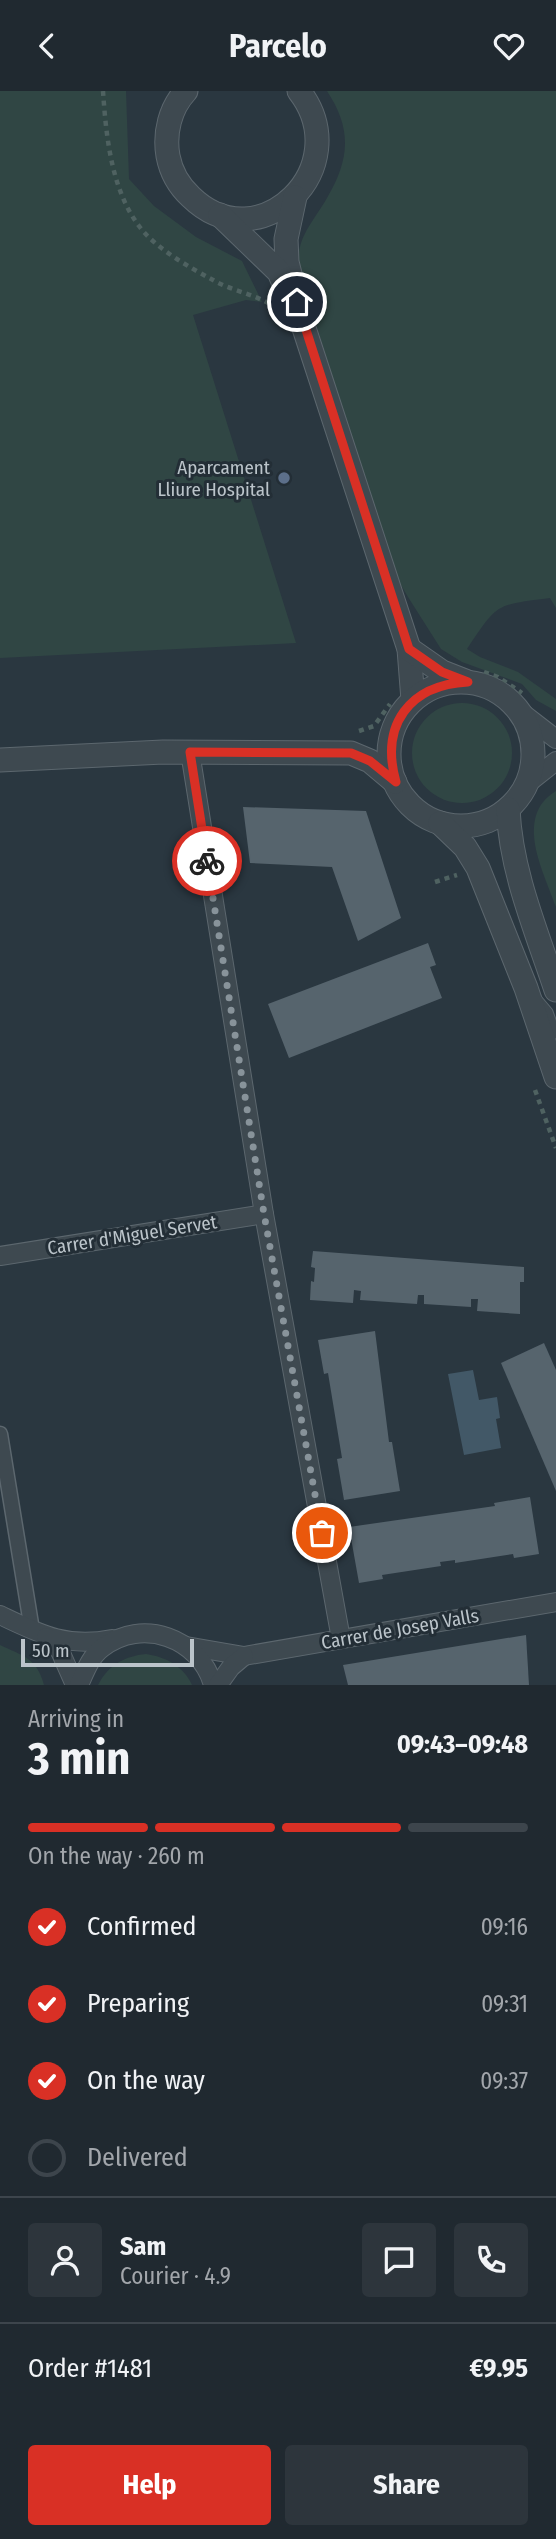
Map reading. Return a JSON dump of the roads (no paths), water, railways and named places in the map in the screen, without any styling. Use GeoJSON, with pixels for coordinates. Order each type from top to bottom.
{"type":"FeatureCollection","features":[{"type":"Feature","properties":{"kind":"street"},"geometry":{"type":"LineString","coordinates":[[182,93],[169,120],[166,143],[170,167],[182,188],[199,205],[220,215],[240,218],[260,216],[279,209],[295,197],[309,179],[317,157],[318,134],[312,112],[299,91]]}},
{"type":"Feature","properties":{"kind":"street"},"geometry":{"type":"LineString","coordinates":[[295,197],[286,239],[287,262],[302,322],[409,649],[404,697],[391,740],[390,761],[396,782],[406,800],[422,814],[440,823],[465,848],[478,868],[526,988],[556,1077]]}},
{"type":"Feature","properties":{"kind":"street"},"geometry":{"type":"LineString","coordinates":[[220,215],[279,272],[302,322]]}},
{"type":"Feature","properties":{"kind":"street"},"geometry":{"type":"LineString","coordinates":[[409,649],[442,672],[497,692],[556,739]]}},
{"type":"Feature","properties":{"kind":"street"},"geometry":{"type":"LineString","coordinates":[[404,697],[439,686],[468,682]]}},
{"type":"Feature","properties":{"kind":"street"},"geometry":{"type":"LineString","coordinates":[[521,712],[531,735],[533,760],[527,784]]}},
{"type":"Feature","properties":{"kind":"street"},"geometry":{"type":"LineString","coordinates":[[0,760],[350,742],[378,738],[398,719]]}},
{"type":"Feature","properties":{"kind":"street"},"geometry":{"type":"LineString","coordinates":[[350,742],[396,782]]}},
{"type":"Feature","properties":{"kind":"street"},"geometry":{"type":"LineString","coordinates":[[190,752],[264,1214],[341,1639]]}},
{"type":"Feature","properties":{"kind":"street"},"geometry":{"type":"LineString","coordinates":[[440,823],[464,826],[488,821],[508,809],[527,784],[556,761]]}},
{"type":"Feature","properties":{"kind":"street"},"geometry":{"type":"LineString","coordinates":[[508,809],[509,835],[516,869],[556,990]]}},
{"type":"Feature","properties":{"kind":"street","name":"Carrer d'Miguel Servet"},"geometry":{"type":"LineString","coordinates":[[0,1256],[264,1214]]}},
{"type":"Feature","properties":{"kind":"street"},"geometry":{"type":"LineString","coordinates":[[0,1434],[39,1634],[60,1651],[77,1685]]}},
{"type":"Feature","properties":{"kind":"street","name":"Carrer de Josep Valls"},"geometry":{"type":"LineString","coordinates":[[186,1646],[244,1656],[556,1602]]}},
{"type":"Feature","properties":{"kind":"street"},"geometry":{"type":"LineString","coordinates":[[0,1615],[39,1634],[75,1643],[93,1643],[139,1633],[163,1634],[198,1656],[210,1672],[215,1685],[244,1656]]}},
{"type":"Feature","properties":{"kind":"street"},"geometry":{"type":"LineString","coordinates":[[77,1685],[93,1657],[118,1638]]}},
{"type":"Feature","properties":{"kind":"lane"},"geometry":{"type":"LineString","coordinates":[[526,988],[548,1012],[556,1034]]}},
{"type":"Feature","properties":{"kind":"water"},"geometry":{"type":"Polygon","coordinates":[[[473,1370],[479,1400],[497,1397],[500,1418],[496,1419],[501,1448],[464,1455],[448,1374],[473,1370]]]}},
{"type":"Feature","properties":{"kind":"place","name":"Aparcament Lliure Hospital"},"geometry":{"type":"Point","coordinates":[284,478]}}]}
